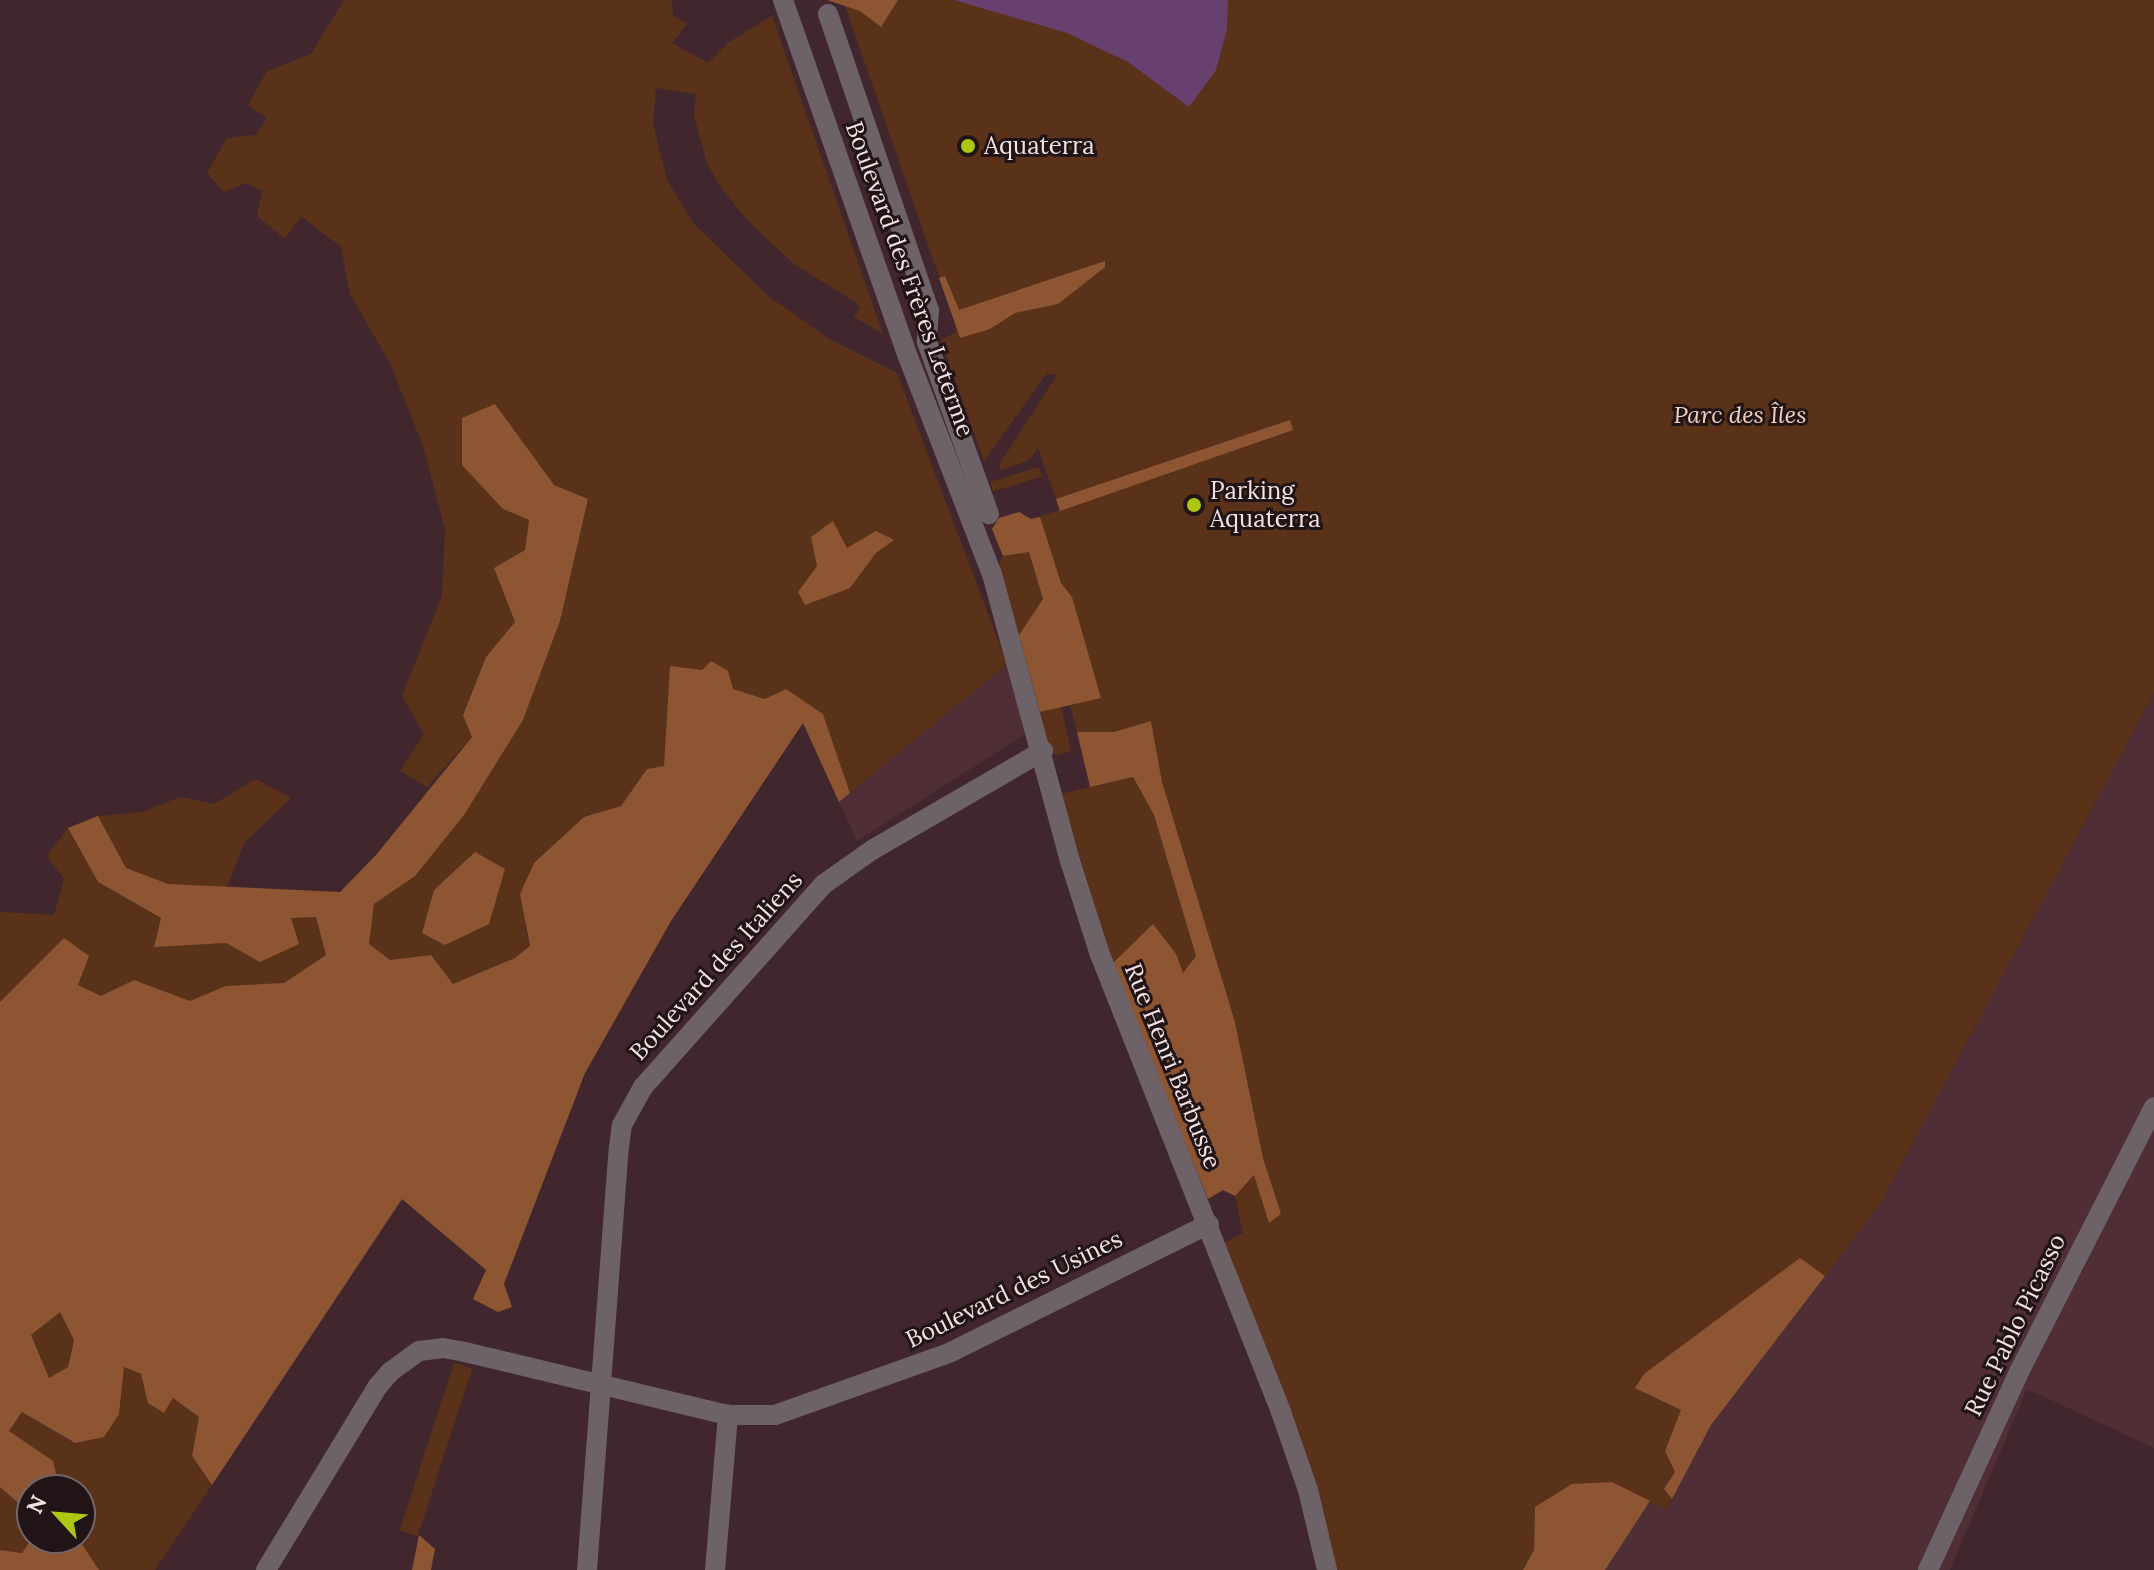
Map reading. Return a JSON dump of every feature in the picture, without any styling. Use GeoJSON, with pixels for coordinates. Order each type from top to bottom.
{"type":"FeatureCollection","features":[{"type":"Feature","properties":{"kind":"street","name":"Boulevard des Frères Leterme"},"geometry":{"type":"LineString","coordinates":[[783,0],[905,349],[992,574]]}},
{"type":"Feature","properties":{"kind":"street"},"geometry":{"type":"LineString","coordinates":[[828,14],[929,310],[927,342],[989,514]]}},
{"type":"Feature","properties":{"kind":"street","name":"Rue Henri Barbusse"},"geometry":{"type":"LineString","coordinates":[[992,574],[1043,751],[1071,864],[1099,952],[1209,1224],[1293,1445],[1327,1570]]}},
{"type":"Feature","properties":{"kind":"street","name":"Boulevard des Italiens"},"geometry":{"type":"LineString","coordinates":[[587,1570],[619,1148],[622,1125],[643,1087],[824,884],[944,806],[1043,751]]}},
{"type":"Feature","properties":{"kind":"street","name":"Rue Pablo Picasso"},"geometry":{"type":"LineString","coordinates":[[1928,1570],[2019,1372],[2154,1107]]}},
{"type":"Feature","properties":{"kind":"street","name":"Boulevard des Usines"},"geometry":{"type":"LineString","coordinates":[[266,1570],[369,1400],[390,1372],[406,1359],[430,1348],[465,1352],[728,1415],[775,1415],[949,1353],[1209,1224]]}},
{"type":"Feature","properties":{"kind":"street"},"geometry":{"type":"LineString","coordinates":[[715,1570],[728,1415]]}},
{"type":"Feature","properties":{"kind":"shaded area"},"geometry":{"type":"Polygon","coordinates":[[[827,0],[898,0],[881,27],[860,11],[827,0]]]}},
{"type":"Feature","properties":{"kind":"shaded area"},"geometry":{"type":"Polygon","coordinates":[[[954,0],[1228,0],[1227,29],[1216,70],[1189,107],[1128,62],[1067,33],[954,0]]]}},
{"type":"Feature","properties":{"kind":"shaded area"},"geometry":{"type":"Polygon","coordinates":[[[1105,261],[1105,267],[1058,304],[1015,313],[990,329],[960,338],[939,278],[945,276],[959,310],[1105,261]]]}},
{"type":"Feature","properties":{"kind":"shaded area"},"geometry":{"type":"Polygon","coordinates":[[[495,404],[554,485],[588,499],[560,621],[523,720],[464,815],[415,876],[374,904],[369,944],[390,960],[431,955],[453,984],[515,958],[530,946],[520,894],[534,863],[584,817],[621,806],[647,769],[664,766],[670,666],[702,670],[711,661],[728,671],[733,689],[765,699],[786,689],[823,714],[850,793],[839,802],[803,723],[671,921],[585,1073],[504,1284],[512,1307],[498,1312],[473,1299],[486,1270],[402,1199],[212,1485],[192,1456],[199,1417],[173,1398],[164,1413],[148,1403],[141,1374],[124,1367],[119,1414],[104,1437],[75,1443],[22,1412],[9,1431],[53,1461],[56,1474],[16,1474],[16,1501],[0,1487],[0,1002],[64,938],[89,956],[78,985],[101,996],[134,980],[190,1001],[226,986],[284,983],[326,955],[316,917],[291,918],[299,944],[260,962],[226,943],[154,947],[161,918],[98,882],[68,828],[98,816],[126,868],[168,884],[340,892],[376,855],[472,737],[463,715],[486,657],[515,622],[494,568],[525,550],[529,520],[503,509],[462,465],[462,418],[495,404]],[[60,1312],[31,1335],[49,1378],[68,1367],[74,1340],[60,1312]]]}},
{"type":"Feature","properties":{"kind":"shaded area"},"geometry":{"type":"Polygon","coordinates":[[[1290,420],[1293,430],[1060,511],[1056,499],[1290,420]]]}},
{"type":"Feature","properties":{"kind":"shaded area"},"geometry":{"type":"Polygon","coordinates":[[[1019,512],[1031,519],[1040,517],[1061,583],[1072,597],[1101,698],[1040,712],[1019,635],[1043,599],[1029,552],[1003,556],[992,529],[999,518],[1019,512]]]}},
{"type":"Feature","properties":{"kind":"shaded area"},"geometry":{"type":"Polygon","coordinates":[[[833,521],[847,548],[876,531],[894,540],[876,553],[850,588],[805,605],[798,592],[817,566],[811,537],[833,521]]]}},
{"type":"Feature","properties":{"kind":"shaded area"},"geometry":{"type":"Polygon","coordinates":[[[1007,664],[1027,733],[857,841],[839,802],[1007,664]]]}},
{"type":"Feature","properties":{"kind":"shaded area"},"geometry":{"type":"Polygon","coordinates":[[[2154,693],[2154,1448],[2027,1389],[1950,1570],[1566,1570],[1612,1482],[1667,1509],[1711,1425],[1880,1204],[2154,693]]]}},
{"type":"Feature","properties":{"kind":"shaded area"},"geometry":{"type":"Polygon","coordinates":[[[1151,721],[1162,782],[1235,1022],[1263,1158],[1281,1214],[1269,1223],[1254,1175],[1235,1196],[1223,1190],[1208,1199],[1112,964],[1153,924],[1176,954],[1183,973],[1196,956],[1154,815],[1133,777],[1090,787],[1077,732],[1114,732],[1151,721]]]}},
{"type":"Feature","properties":{"kind":"shaded area"},"geometry":{"type":"Polygon","coordinates":[[[475,852],[505,869],[489,924],[445,945],[422,933],[434,890],[475,852]]]}},
{"type":"Feature","properties":{"kind":"shaded area"},"geometry":{"type":"Polygon","coordinates":[[[1800,1258],[1825,1276],[1711,1425],[1672,1499],[1664,1489],[1675,1472],[1665,1451],[1681,1410],[1635,1388],[1644,1374],[1800,1258]]]}},
{"type":"Feature","properties":{"kind":"shaded area"},"geometry":{"type":"Polygon","coordinates":[[[1612,1482],[1650,1501],[1605,1570],[1523,1570],[1534,1550],[1535,1507],[1572,1484],[1612,1482]]]}},
{"type":"Feature","properties":{"kind":"shaded area"},"geometry":{"type":"Polygon","coordinates":[[[419,1535],[435,1549],[431,1570],[412,1570],[419,1535]]]}},
{"type":"Feature","properties":{"kind":"shaded area"},"geometry":{"type":"Polygon","coordinates":[[[0,1550],[16,1554],[88,1554],[99,1570],[0,1570],[0,1550]]]}},
{"type":"Feature","properties":{"kind":"green space"},"geometry":{"type":"Polygon","coordinates":[[[344,0],[672,0],[673,15],[687,24],[672,43],[708,63],[729,42],[772,16],[883,334],[854,317],[860,307],[855,302],[794,264],[748,221],[721,188],[707,163],[694,116],[696,94],[656,88],[653,124],[667,180],[694,224],[768,296],[831,340],[897,373],[1007,664],[850,793],[823,714],[786,689],[765,699],[733,689],[702,670],[670,667],[664,766],[647,769],[621,806],[584,817],[525,927],[530,946],[516,958],[453,984],[431,955],[390,960],[368,944],[374,904],[415,876],[523,720],[560,621],[588,499],[554,485],[495,405],[503,509],[529,520],[525,550],[494,568],[515,622],[486,657],[463,714],[472,737],[427,787],[400,771],[424,734],[402,696],[442,596],[445,530],[424,449],[390,363],[350,294],[341,247],[301,216],[285,239],[257,216],[262,191],[246,183],[224,192],[207,173],[227,138],[256,135],[267,118],[248,105],[267,71],[311,54],[344,0]],[[833,522],[817,566],[799,592],[850,588],[876,553],[893,540],[847,548],[833,522]]]}},
{"type":"Feature","properties":{"kind":"green space","name":"Parc des Îles"},"geometry":{"type":"Polygon","coordinates":[[[843,0],[2154,0],[2154,693],[1880,1204],[1675,1472],[1665,1489],[1672,1499],[1666,1510],[1612,1482],[1535,1507],[1534,1550],[1523,1570],[1335,1570],[1223,1243],[1243,1233],[1235,1196],[1254,1175],[1269,1222],[1281,1214],[1263,1158],[1235,1022],[1162,782],[1151,721],[1114,732],[1077,732],[1070,705],[1086,701],[1031,519],[1060,510],[1038,448],[1029,460],[1001,470],[999,465],[1057,375],[1047,373],[984,461],[941,340],[958,331],[843,0]]]}},
{"type":"Feature","properties":{"kind":"green space"},"geometry":{"type":"Polygon","coordinates":[[[1039,467],[1042,477],[993,491],[990,482],[1039,467]]]}},
{"type":"Feature","properties":{"kind":"green space"},"geometry":{"type":"Polygon","coordinates":[[[1029,551],[1043,600],[1019,635],[998,567],[1003,556],[1029,551]]]}},
{"type":"Feature","properties":{"kind":"green space"},"geometry":{"type":"Polygon","coordinates":[[[1061,707],[1071,751],[1057,755],[1050,750],[1040,712],[1061,707]]]}},
{"type":"Feature","properties":{"kind":"green space"},"geometry":{"type":"Polygon","coordinates":[[[1133,777],[1154,815],[1196,956],[1183,974],[1112,964],[1061,794],[1133,777]]]}},
{"type":"Feature","properties":{"kind":"green space"},"geometry":{"type":"Polygon","coordinates":[[[256,779],[291,798],[244,843],[227,887],[168,885],[126,869],[98,816],[142,812],[180,797],[214,804],[256,779]]]}},
{"type":"Feature","properties":{"kind":"green space"},"geometry":{"type":"Polygon","coordinates":[[[68,828],[98,882],[161,918],[154,946],[226,943],[260,962],[290,918],[316,917],[326,955],[284,983],[226,987],[190,1001],[134,981],[101,996],[78,985],[18,987],[0,1002],[0,912],[54,915],[64,879],[46,856],[68,828]]]}},
{"type":"Feature","properties":{"kind":"green space"},"geometry":{"type":"Polygon","coordinates":[[[60,1312],[74,1339],[68,1367],[49,1378],[30,1335],[60,1312]]]}},
{"type":"Feature","properties":{"kind":"green space"},"geometry":{"type":"Polygon","coordinates":[[[454,1363],[472,1369],[418,1536],[400,1530],[454,1363]]]}},
{"type":"Feature","properties":{"kind":"green space"},"geometry":{"type":"Polygon","coordinates":[[[124,1367],[141,1374],[149,1403],[164,1413],[173,1398],[199,1417],[192,1456],[212,1485],[155,1570],[99,1570],[88,1554],[96,1554],[96,1474],[56,1474],[53,1461],[9,1432],[22,1412],[74,1443],[119,1414],[124,1367]]]}},
{"type":"Feature","properties":{"kind":"green space"},"geometry":{"type":"Polygon","coordinates":[[[0,1487],[16,1501],[16,1552],[0,1550],[0,1487]]]}},
{"type":"Feature","properties":{"kind":"place","name":"Aquaterra"},"geometry":{"type":"Point","coordinates":[968,146]}},
{"type":"Feature","properties":{"kind":"place","name":"Parking Aquaterra"},"geometry":{"type":"Point","coordinates":[1194,505]}}]}
